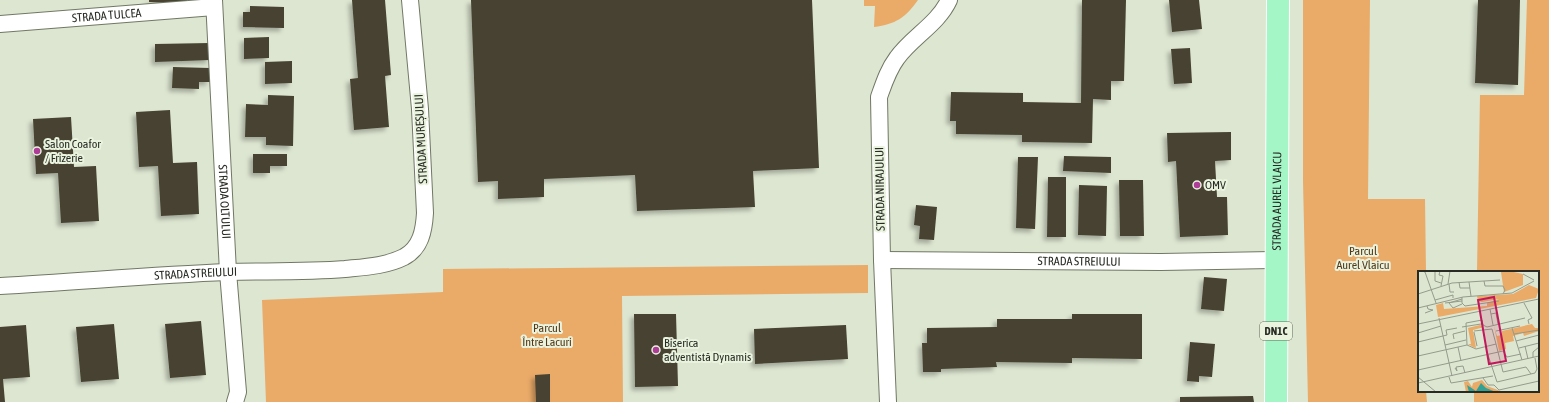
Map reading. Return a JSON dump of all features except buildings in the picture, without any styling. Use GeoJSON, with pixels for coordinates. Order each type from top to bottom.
{"type":"FeatureCollection","features":[{"type":"Feature","properties":{"kind":"main road","name":"STRADA AUREL VLAICU"},"geometry":{"type":"LineString","coordinates":[[1276,402],[1278,0]]}},
{"type":"Feature","properties":{"kind":"street","name":"STRADA MUREȘULUI"},"geometry":{"type":"LineString","coordinates":[[391,261],[404,257],[414,251],[421,240],[424,226],[420,109],[410,0]]}},
{"type":"Feature","properties":{"kind":"street","name":"STRADA NIRAJULUI"},"geometry":{"type":"LineString","coordinates":[[888,402],[882,260],[879,97],[886,76],[897,58],[938,16],[949,0]]}},
{"type":"Feature","properties":{"kind":"street","name":"STRADA TULCEA"},"geometry":{"type":"LineString","coordinates":[[0,24],[214,3]]}},
{"type":"Feature","properties":{"kind":"street","name":"STRADA OLTULUI"},"geometry":{"type":"LineString","coordinates":[[214,3],[228,272],[238,392],[235,402]]}},
{"type":"Feature","properties":{"kind":"street","name":"STRADA STREIULUI"},"geometry":{"type":"LineString","coordinates":[[882,260],[1161,262],[1276,260]]}},
{"type":"Feature","properties":{"kind":"street","name":"STRADA STREIULUI"},"geometry":{"type":"LineString","coordinates":[[0,286],[228,272],[334,270],[373,267],[391,261]]}},
{"type":"Feature","properties":{"kind":"green space"},"geometry":{"type":"Polygon","coordinates":[[[864,0],[918,0],[904,16],[894,22],[874,27],[875,6],[864,6],[864,0]]]}},
{"type":"Feature","properties":{"kind":"green space","name":"Parcul Aurel Vlaicu"},"geometry":{"type":"Polygon","coordinates":[[[1303,0],[1370,0],[1368,199],[1425,199],[1426,271],[1418,271],[1418,392],[1426,392],[1427,402],[1308,402],[1303,181],[1303,0]]]}},
{"type":"Feature","properties":{"kind":"green space"},"geometry":{"type":"Polygon","coordinates":[[[1527,0],[1549,0],[1549,402],[1474,402],[1474,392],[1539,392],[1539,271],[1477,271],[1480,95],[1524,95],[1527,0]]]}},
{"type":"Feature","properties":{"kind":"green space","name":"Parcul Între Lacuri"},"geometry":{"type":"Polygon","coordinates":[[[868,265],[868,293],[622,296],[623,402],[266,402],[262,300],[443,292],[443,269],[868,265]]]}},
{"type":"Feature","properties":{"kind":"place","name":"Salon Coafor / Frizerie"},"geometry":{"type":"Point","coordinates":[37,151]}},
{"type":"Feature","properties":{"kind":"place","name":"OMV"},"geometry":{"type":"Point","coordinates":[1197,185]}},
{"type":"Feature","properties":{"kind":"place","name":"Biserica adventistă Dynamis"},"geometry":{"type":"Point","coordinates":[656,350]}}]}
